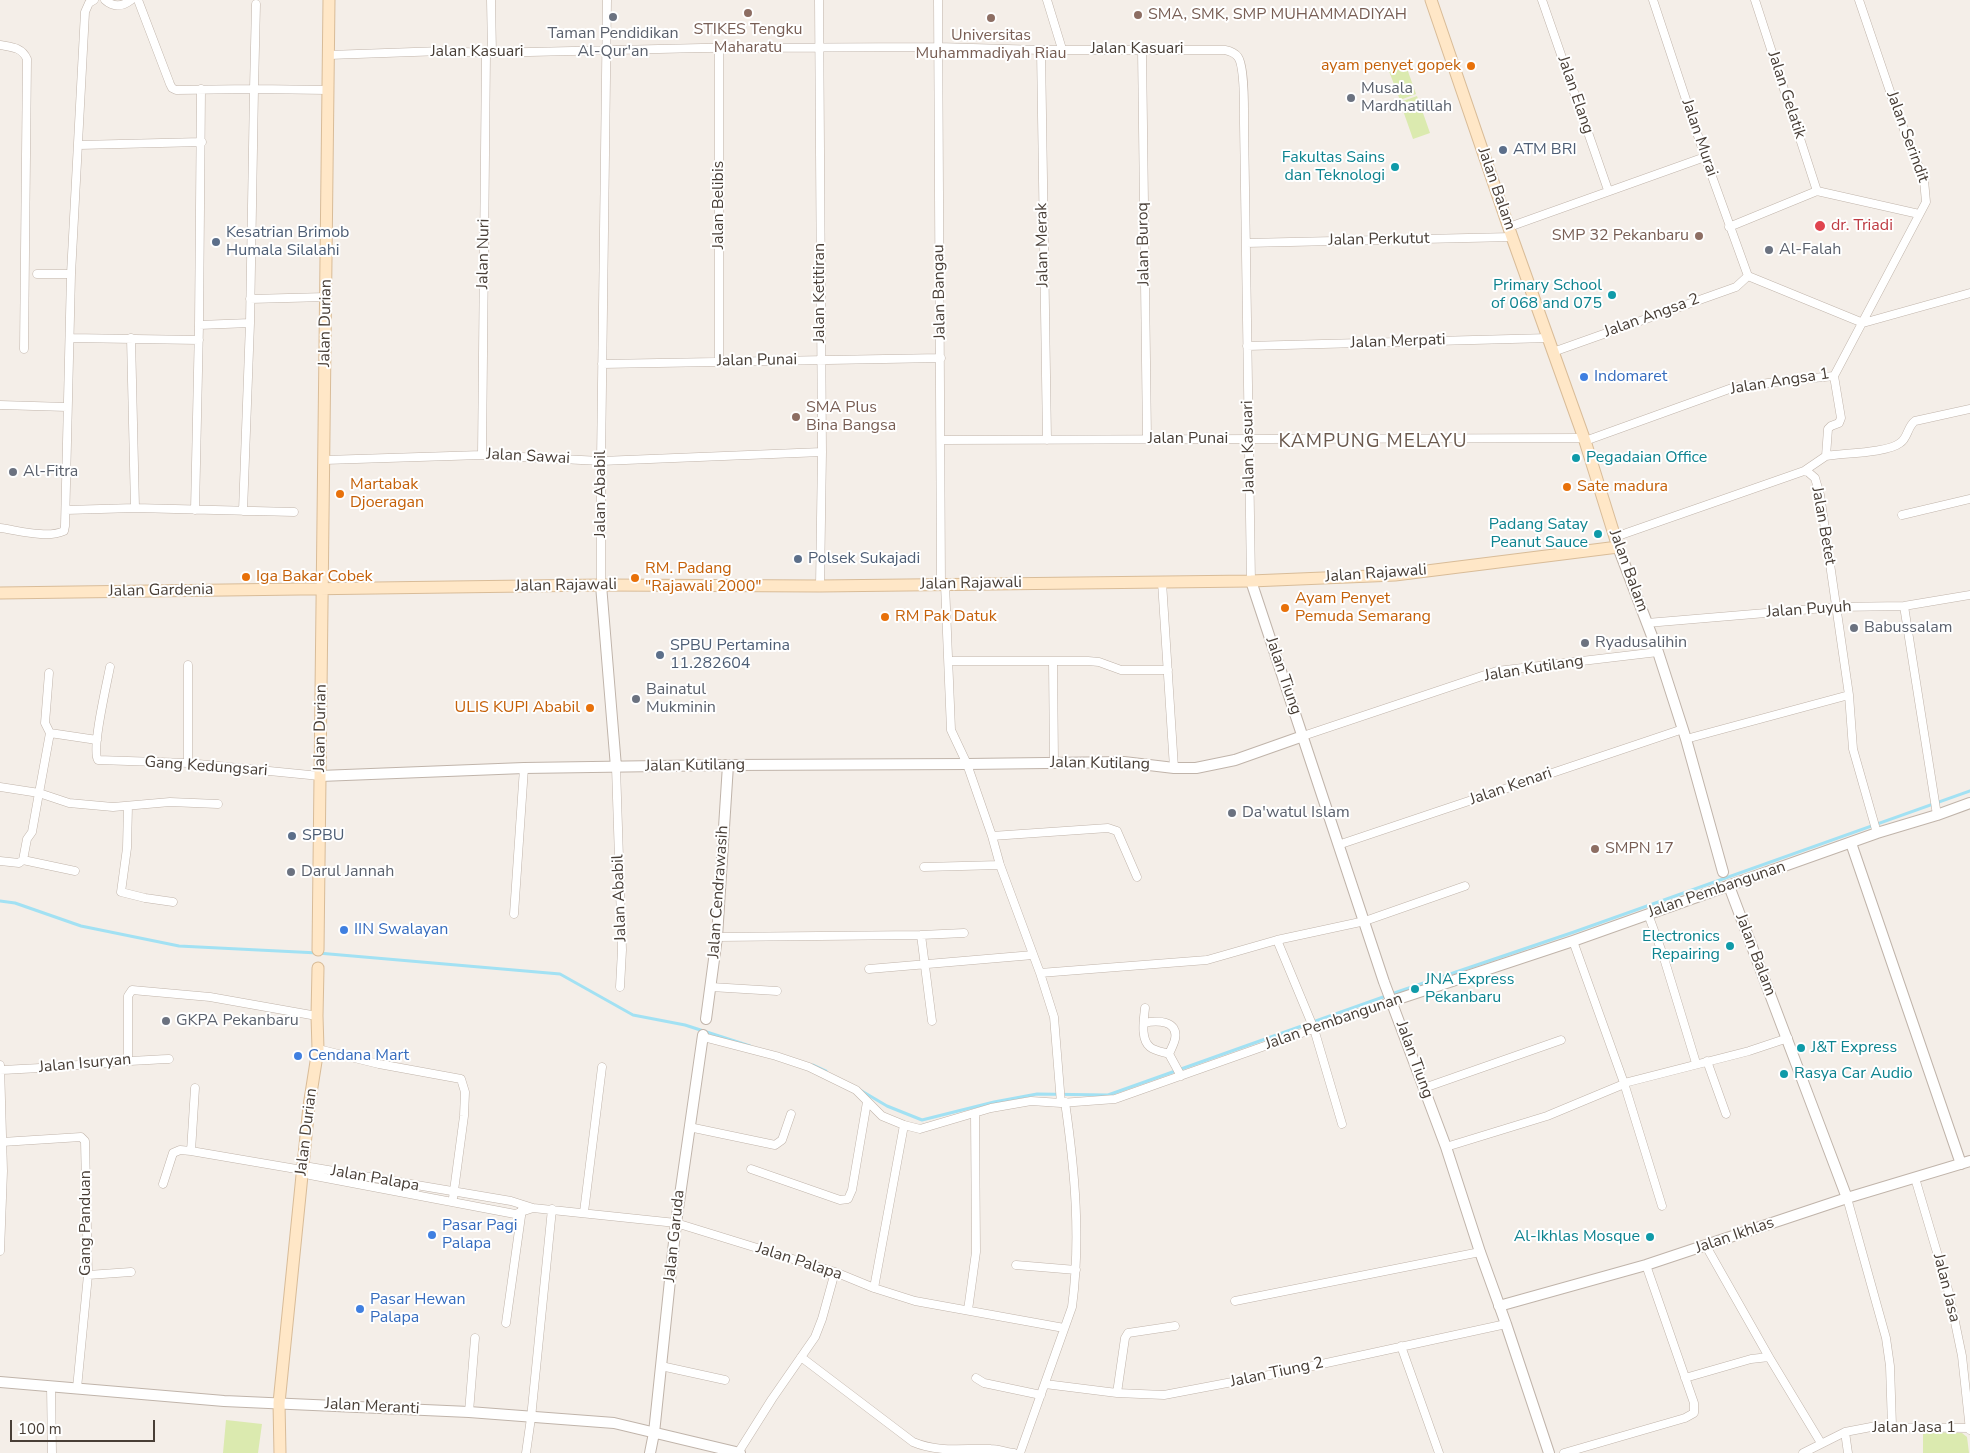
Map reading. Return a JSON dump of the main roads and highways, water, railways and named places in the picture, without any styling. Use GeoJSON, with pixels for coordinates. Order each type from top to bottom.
{"type":"FeatureCollection","features":[{"type":"Feature","properties":{"kind":"main road","name":"Jalan Durian"},"geometry":{"type":"LineString","coordinates":[[318,950],[329,0]]}},
{"type":"Feature","properties":{"kind":"main road","name":"Jalan Balam"},"geometry":{"type":"LineString","coordinates":[[1431,0],[1510,232],[1549,338],[1617,542]]}},
{"type":"Feature","properties":{"kind":"main road","name":"Jalan Rajawali"},"geometry":{"type":"LineString","coordinates":[[323,588],[602,585],[820,586],[1251,581],[1395,575],[1617,542]]}},
{"type":"Feature","properties":{"kind":"main road","name":"Jalan Gardenia"},"geometry":{"type":"LineString","coordinates":[[0,593],[323,588]]}},
{"type":"Feature","properties":{"kind":"main road","name":"Jalan Durian"},"geometry":{"type":"LineString","coordinates":[[280,1453],[279,1403],[309,1106],[318,1049],[318,968]]}},
{"type":"Feature","properties":{"kind":"waterway"},"geometry":{"type":"LineString","coordinates":[[860,1090],[887,1106],[922,1120],[994,1102],[1037,1094],[1108,1095],[1970,791]]}},
{"type":"Feature","properties":{"kind":"waterway"},"geometry":{"type":"LineString","coordinates":[[0,901],[15,903],[81,926],[179,946],[318,953],[560,974],[633,1015],[685,1025],[750,1046]]}},
{"type":"Feature","properties":{"kind":"waterway"},"geometry":{"type":"LineString","coordinates":[[813,1065],[826,1071]]}},
{"type":"Feature","properties":{"kind":"place","name":"STIKES Tengku Maharatu"},"geometry":{"type":"Point","coordinates":[748,13]}},
{"type":"Feature","properties":{"kind":"place","name":"SMA, SMK, SMP MUHAMMADIYAH"},"geometry":{"type":"Point","coordinates":[1138,15]}},
{"type":"Feature","properties":{"kind":"place","name":"Taman Pendidikan Al-Qur'an"},"geometry":{"type":"Point","coordinates":[613,17]}},
{"type":"Feature","properties":{"kind":"place","name":"Universitas Muhammadiyah Riau"},"geometry":{"type":"Point","coordinates":[991,18]}},
{"type":"Feature","properties":{"kind":"place","name":"ayam penyet gopek"},"geometry":{"type":"Point","coordinates":[1471,66]}},
{"type":"Feature","properties":{"kind":"place","name":"Musala Mardhatillah"},"geometry":{"type":"Point","coordinates":[1351,98]}},
{"type":"Feature","properties":{"kind":"place","name":"ATM BRI"},"geometry":{"type":"Point","coordinates":[1503,150]}},
{"type":"Feature","properties":{"kind":"place","name":"Fakultas Sains dan Teknologi"},"geometry":{"type":"Point","coordinates":[1395,167]}},
{"type":"Feature","properties":{"kind":"place","name":"dr. Triadi"},"geometry":{"type":"Point","coordinates":[1820,226]}},
{"type":"Feature","properties":{"kind":"place","name":"SMP 32 Pekanbaru"},"geometry":{"type":"Point","coordinates":[1699,236]}},
{"type":"Feature","properties":{"kind":"place","name":"Kesatrian Brimob Humala Silalahi"},"geometry":{"type":"Point","coordinates":[216,242]}},
{"type":"Feature","properties":{"kind":"place","name":"Al-Falah"},"geometry":{"type":"Point","coordinates":[1769,250]}},
{"type":"Feature","properties":{"kind":"place","name":"Primary School of 068 and 075"},"geometry":{"type":"Point","coordinates":[1612,295]}},
{"type":"Feature","properties":{"kind":"place","name":"Indomaret"},"geometry":{"type":"Point","coordinates":[1584,377]}},
{"type":"Feature","properties":{"kind":"place","name":"SMA Plus Bina Bangsa"},"geometry":{"type":"Point","coordinates":[796,417]}},
{"type":"Feature","properties":{"kind":"place","name":"Pegadaian Office"},"geometry":{"type":"Point","coordinates":[1576,458]}},
{"type":"Feature","properties":{"kind":"place","name":"Al-Fitra"},"geometry":{"type":"Point","coordinates":[13,472]}},
{"type":"Feature","properties":{"kind":"place","name":"Sate madura"},"geometry":{"type":"Point","coordinates":[1567,487]}},
{"type":"Feature","properties":{"kind":"place","name":"Martabak Djoeragan"},"geometry":{"type":"Point","coordinates":[340,494]}},
{"type":"Feature","properties":{"kind":"place","name":"Padang Satay Peanut Sauce"},"geometry":{"type":"Point","coordinates":[1598,534]}},
{"type":"Feature","properties":{"kind":"place","name":"Polsek Sukajadi"},"geometry":{"type":"Point","coordinates":[798,559]}},
{"type":"Feature","properties":{"kind":"place","name":"Iga Bakar Cobek"},"geometry":{"type":"Point","coordinates":[246,577]}},
{"type":"Feature","properties":{"kind":"place","name":"RM. Padang \"Rajawali 2000\""},"geometry":{"type":"Point","coordinates":[635,578]}},
{"type":"Feature","properties":{"kind":"place","name":"Ayam Penyet Pemuda Semarang"},"geometry":{"type":"Point","coordinates":[1285,608]}},
{"type":"Feature","properties":{"kind":"place","name":"RM Pak Datuk"},"geometry":{"type":"Point","coordinates":[885,617]}},
{"type":"Feature","properties":{"kind":"place","name":"Babussalam"},"geometry":{"type":"Point","coordinates":[1854,628]}},
{"type":"Feature","properties":{"kind":"place","name":"Ryadusalihin"},"geometry":{"type":"Point","coordinates":[1585,643]}},
{"type":"Feature","properties":{"kind":"place","name":"SPBU Pertamina 11.282604"},"geometry":{"type":"Point","coordinates":[660,655]}},
{"type":"Feature","properties":{"kind":"place","name":"Bainatul Mukminin"},"geometry":{"type":"Point","coordinates":[636,699]}},
{"type":"Feature","properties":{"kind":"place","name":"ULIS KUPI Ababil"},"geometry":{"type":"Point","coordinates":[590,708]}},
{"type":"Feature","properties":{"kind":"place","name":"Da'watul Islam"},"geometry":{"type":"Point","coordinates":[1232,813]}},
{"type":"Feature","properties":{"kind":"place","name":"SPBU"},"geometry":{"type":"Point","coordinates":[292,836]}},
{"type":"Feature","properties":{"kind":"place","name":"SMPN 17"},"geometry":{"type":"Point","coordinates":[1595,849]}},
{"type":"Feature","properties":{"kind":"place","name":"Darul Jannah"},"geometry":{"type":"Point","coordinates":[291,872]}},
{"type":"Feature","properties":{"kind":"place","name":"IIN Swalayan"},"geometry":{"type":"Point","coordinates":[344,930]}},
{"type":"Feature","properties":{"kind":"place","name":"Electronics Repairing"},"geometry":{"type":"Point","coordinates":[1730,946]}},
{"type":"Feature","properties":{"kind":"place","name":"JNA Express Pekanbaru"},"geometry":{"type":"Point","coordinates":[1415,989]}},
{"type":"Feature","properties":{"kind":"place","name":"GKPA Pekanbaru"},"geometry":{"type":"Point","coordinates":[166,1021]}},
{"type":"Feature","properties":{"kind":"place","name":"J&T Express"},"geometry":{"type":"Point","coordinates":[1801,1048]}},
{"type":"Feature","properties":{"kind":"place","name":"Cendana Mart"},"geometry":{"type":"Point","coordinates":[298,1056]}},
{"type":"Feature","properties":{"kind":"place","name":"Rasya Car Audio"},"geometry":{"type":"Point","coordinates":[1784,1074]}},
{"type":"Feature","properties":{"kind":"place","name":"Pasar Pagi Palapa"},"geometry":{"type":"Point","coordinates":[432,1235]}},
{"type":"Feature","properties":{"kind":"place","name":"Al-Ikhlas Mosque"},"geometry":{"type":"Point","coordinates":[1650,1237]}},
{"type":"Feature","properties":{"kind":"place","name":"Pasar Hewan Palapa"},"geometry":{"type":"Point","coordinates":[360,1309]}},
{"type":"Feature","properties":{"kind":"district","name":"KAMPUNG MELAYU"},"geometry":{"type":"Point","coordinates":[1373,442]}}]}
